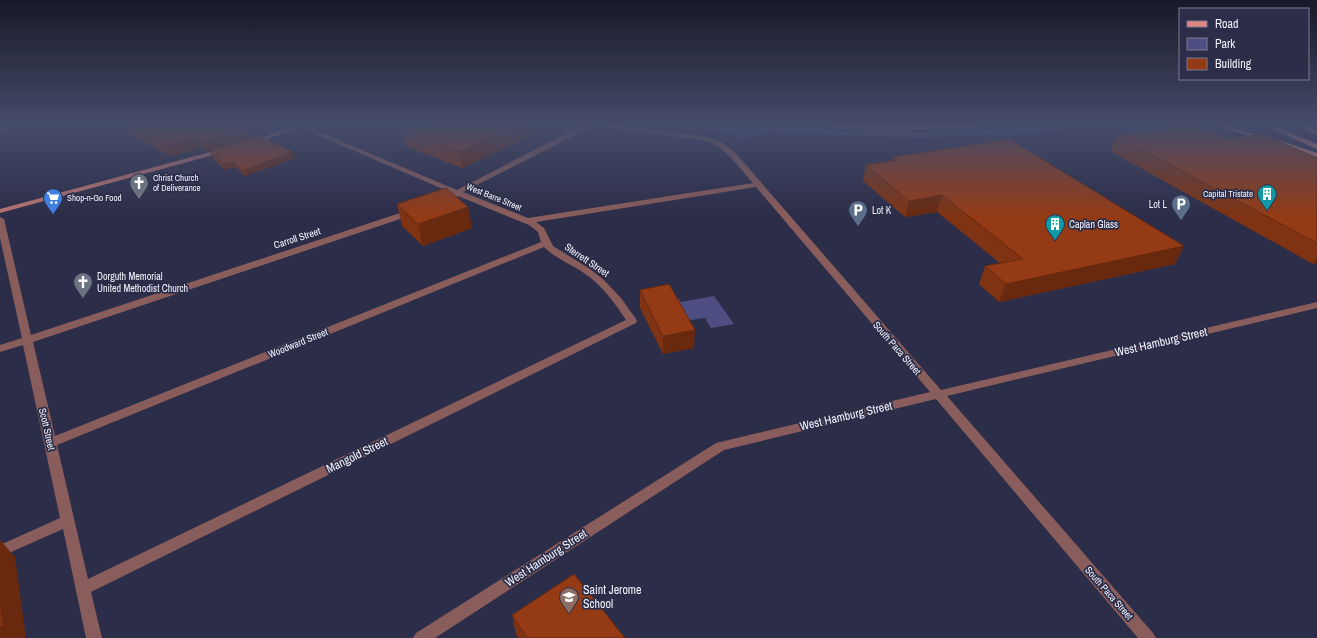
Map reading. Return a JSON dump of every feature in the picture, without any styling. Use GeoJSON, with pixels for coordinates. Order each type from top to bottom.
{"type":"FeatureCollection","features":[{"type":"Feature","properties":{"kind":"main road"},"geometry":{"type":"LineString","coordinates":[[0,211],[203,156]]}},
{"type":"Feature","properties":{"kind":"street","name":"West Barre Street"},"geometry":{"type":"LineString","coordinates":[[370,156],[527,222],[757,185]]}},
{"type":"Feature","properties":{"kind":"street","name":"Carroll Street"},"geometry":{"type":"LineString","coordinates":[[0,348],[429,207],[450,198],[456,193],[528,156]]}},
{"type":"Feature","properties":{"kind":"street","name":"South Paca Street"},"geometry":{"type":"LineString","coordinates":[[733,156],[1148,638]]}},
{"type":"Feature","properties":{"kind":"street","name":"Scott Street"},"geometry":{"type":"LineString","coordinates":[[0,219],[94,638]]}},
{"type":"Feature","properties":{"kind":"street","name":"Sterrett Street"},"geometry":{"type":"LineString","coordinates":[[527,222],[537,227],[542,232],[546,244],[605,284],[632,321]]}},
{"type":"Feature","properties":{"kind":"street","name":"Woodward Street"},"geometry":{"type":"LineString","coordinates":[[50,443],[546,244]]}},
{"type":"Feature","properties":{"kind":"street","name":"West Hamburg Street"},"geometry":{"type":"LineString","coordinates":[[421,638],[720,446],[1317,305]]}},
{"type":"Feature","properties":{"kind":"street","name":"Mangold Street"},"geometry":{"type":"LineString","coordinates":[[83,589],[632,321]]}},
{"type":"Feature","properties":{"kind":"street"},"geometry":{"type":"LineString","coordinates":[[0,551],[68,521]]}},
{"type":"Feature","properties":{"kind":"green space"},"geometry":{"type":"Polygon","coordinates":[[[714,296],[734,324],[711,328],[705,318],[683,321],[671,301],[679,299],[681,302],[714,296]]]}},
{"type":"Feature","properties":{"kind":"building"},"geometry":{"type":"Polygon","coordinates":[[[215,156],[283,156],[242,171],[234,162],[223,164],[215,156]]]}},
{"type":"Feature","properties":{"kind":"building","name":"Caplan Glass"},"geometry":{"type":"Polygon","coordinates":[[[1036,156],[1184,246],[1006,284],[985,266],[1023,259],[942,195],[909,201],[866,165],[898,160],[894,157],[1036,156]]]}},
{"type":"Feature","properties":{"kind":"building"},"geometry":{"type":"Polygon","coordinates":[[[1153,156],[1312,156],[1317,158],[1317,243],[1153,156]]]}},
{"type":"Feature","properties":{"kind":"building"},"geometry":{"type":"Polygon","coordinates":[[[446,188],[468,207],[418,224],[397,204],[446,188]]]}},
{"type":"Feature","properties":{"kind":"building"},"geometry":{"type":"Polygon","coordinates":[[[669,284],[695,330],[663,336],[640,290],[669,284]]]}},
{"type":"Feature","properties":{"kind":"building"},"geometry":{"type":"Polygon","coordinates":[[[574,574],[625,638],[527,638],[512,615],[574,574]]]}},
{"type":"Feature","properties":{"kind":"building"},"geometry":{"type":"Polygon","coordinates":[[[0,599],[3,626],[0,627],[0,599]]]}},
{"type":"Feature","properties":{"kind":"place","name":"Christ Church of Deliverance"},"geometry":{"type":"Point","coordinates":[139,200]}},
{"type":"Feature","properties":{"kind":"place","name":"Capital Tristate"},"geometry":{"type":"Point","coordinates":[1267,211]}},
{"type":"Feature","properties":{"kind":"place","name":"Shop-n-Go Food"},"geometry":{"type":"Point","coordinates":[53,215]}},
{"type":"Feature","properties":{"kind":"place","name":"Lot L"},"geometry":{"type":"Point","coordinates":[1181,221]}},
{"type":"Feature","properties":{"kind":"place","name":"Lot K"},"geometry":{"type":"Point","coordinates":[858,227]}},
{"type":"Feature","properties":{"kind":"place","name":"Caplan Glass"},"geometry":{"type":"Point","coordinates":[1055,241]}},
{"type":"Feature","properties":{"kind":"place","name":"Dorguth Memorial United Methodist Church"},"geometry":{"type":"Point","coordinates":[83,299]}},
{"type":"Feature","properties":{"kind":"place","name":"Saint Jerome School"},"geometry":{"type":"Point","coordinates":[569,614]}}]}
